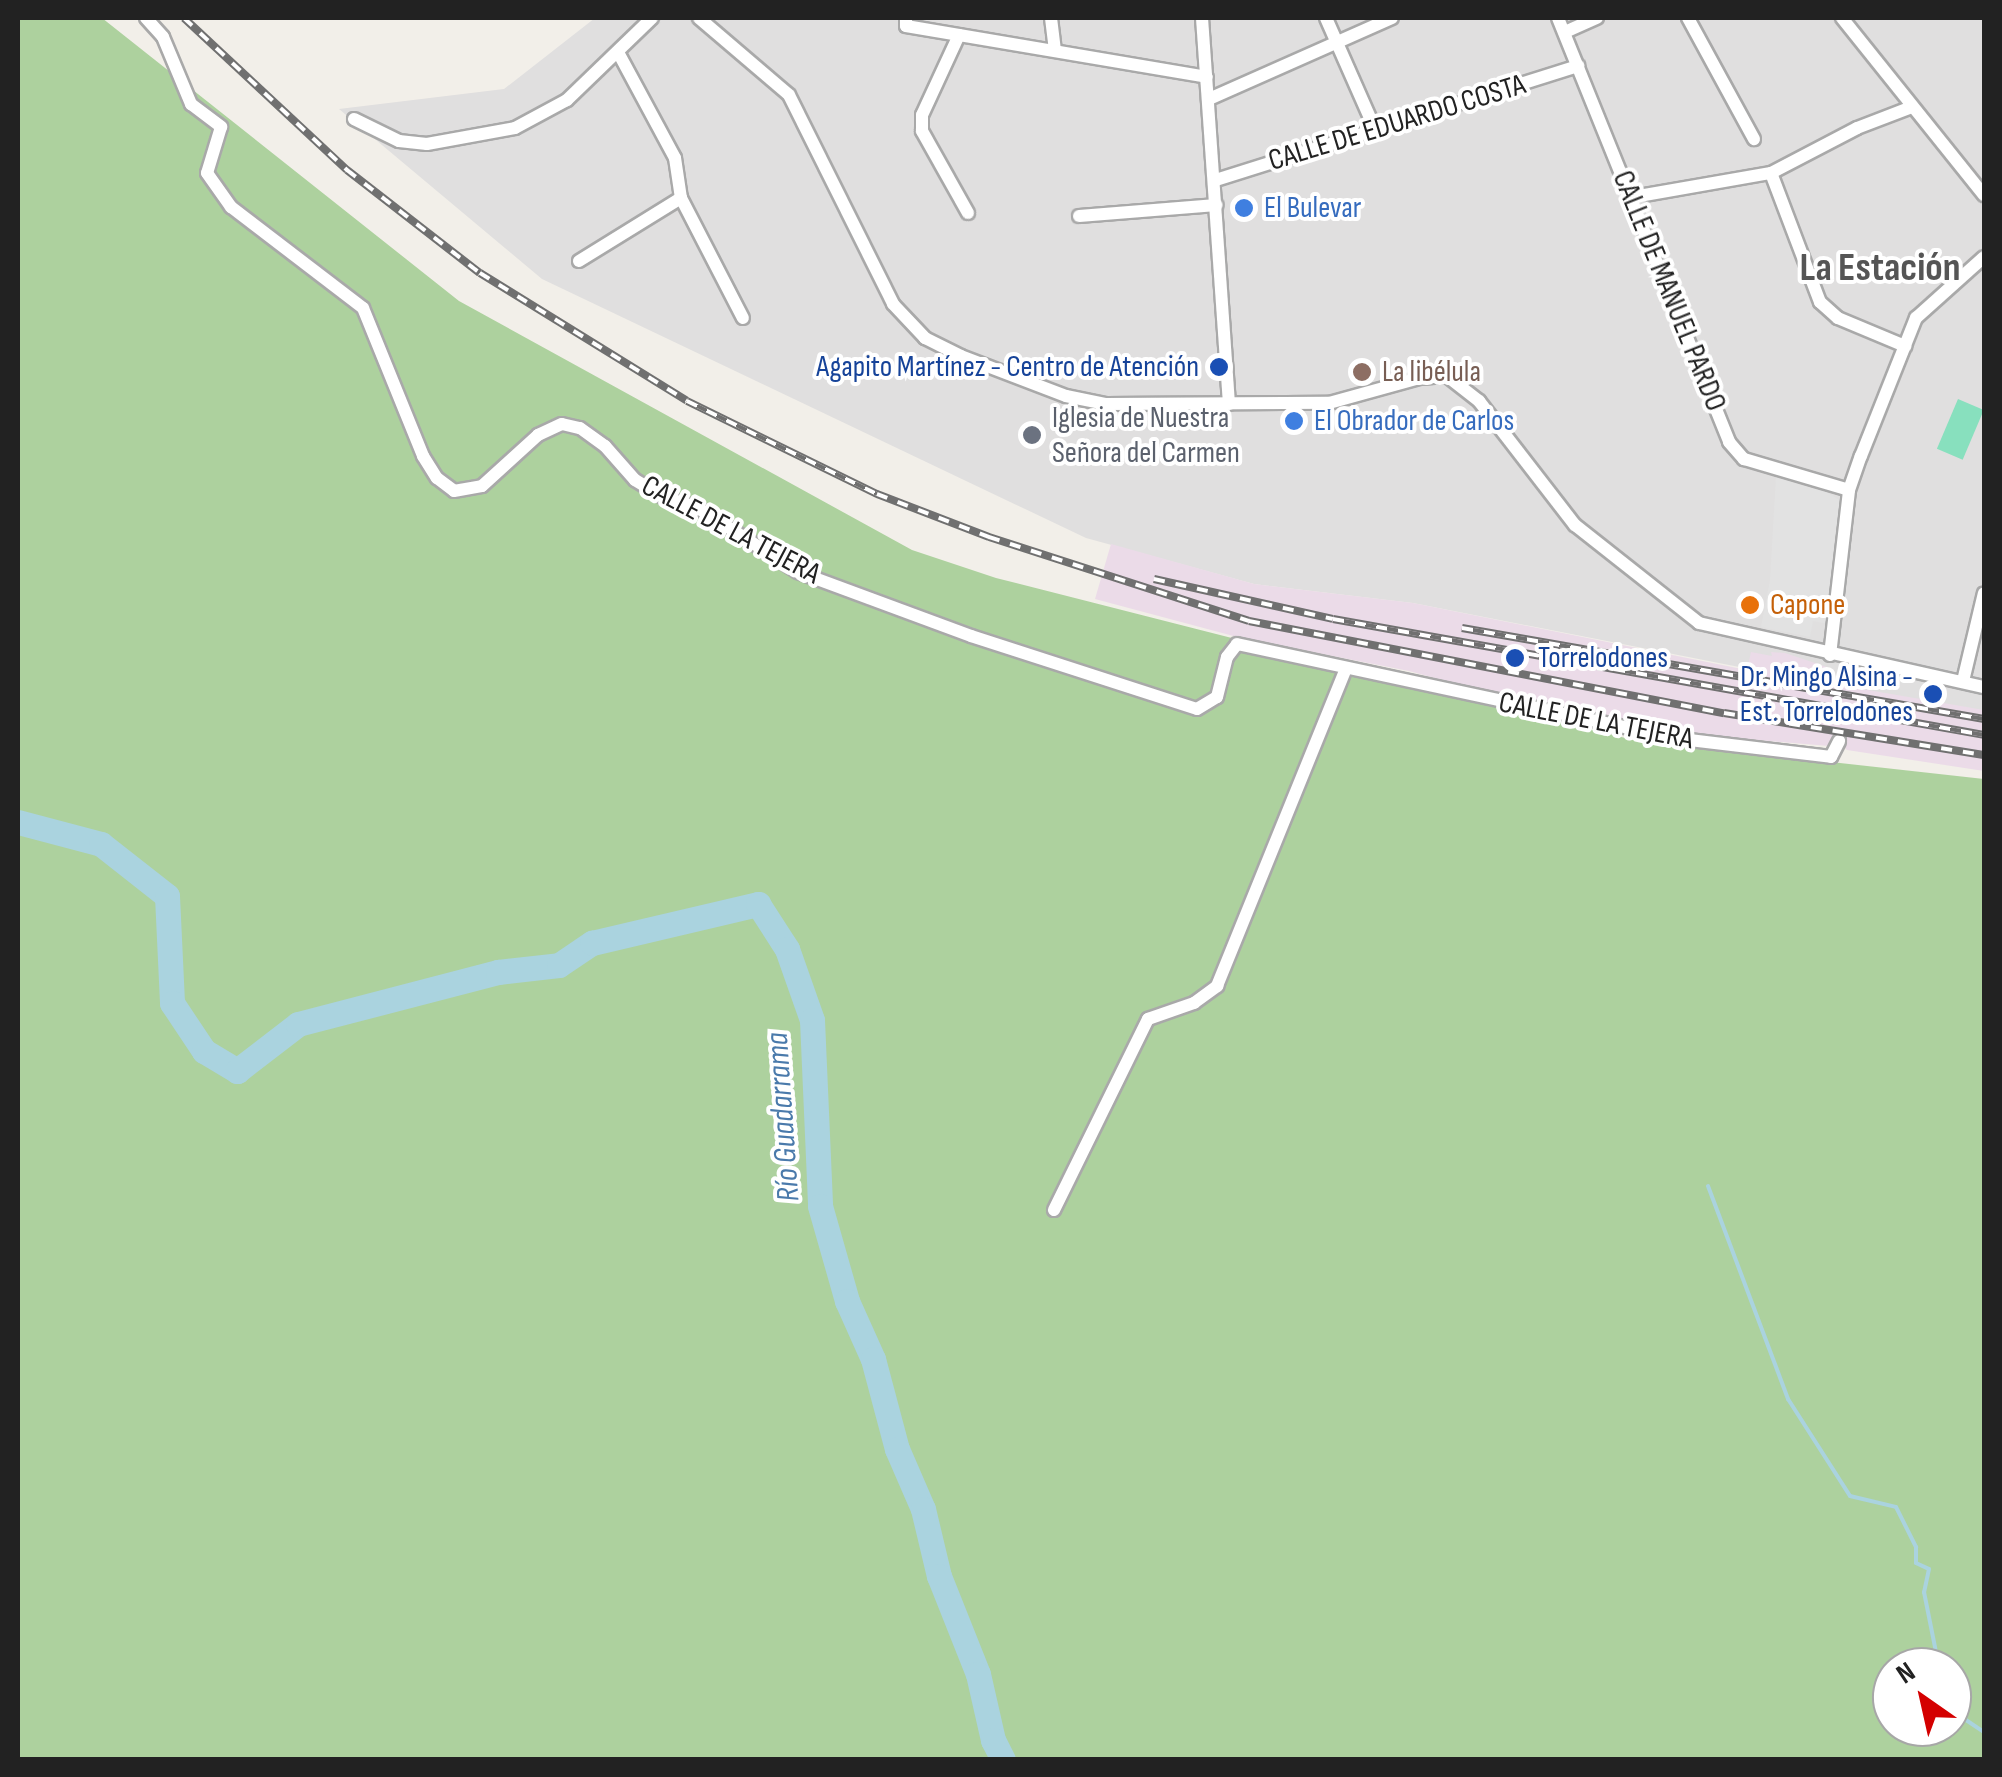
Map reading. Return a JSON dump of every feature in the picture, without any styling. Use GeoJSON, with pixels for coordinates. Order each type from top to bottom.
{"type":"FeatureCollection","features":[{"type":"Feature","properties":{"kind":"street","name":"CALLE DE LA TEJERA"},"geometry":{"type":"LineString","coordinates":[[146,18],[163,36],[191,104],[221,127],[207,173],[230,207],[363,308],[423,456],[437,478],[454,491],[482,486],[538,435],[562,424],[580,428],[605,446],[635,480],[663,498],[698,508],[798,572],[971,636],[1197,708],[1217,697],[1227,657],[1237,644],[1681,740],[1831,757],[1838,741]]}},
{"type":"Feature","properties":{"kind":"street"},"geometry":{"type":"LineString","coordinates":[[354,119],[399,140],[426,144],[515,128],[567,100],[652,18]]}},
{"type":"Feature","properties":{"kind":"street"},"geometry":{"type":"LineString","coordinates":[[700,18],[788,94],[893,304],[906,322],[960,356],[1028,384],[1106,404],[1329,403],[1420,378],[1446,376],[1479,402],[1575,524],[1700,624],[1984,687]]}},
{"type":"Feature","properties":{"kind":"street"},"geometry":{"type":"LineString","coordinates":[[1051,18],[1055,50]]}},
{"type":"Feature","properties":{"kind":"street"},"geometry":{"type":"LineString","coordinates":[[1202,18],[1230,404]]}},
{"type":"Feature","properties":{"kind":"street"},"geometry":{"type":"LineString","coordinates":[[1326,18],[1375,129]]}},
{"type":"Feature","properties":{"kind":"street"},"geometry":{"type":"LineString","coordinates":[[1209,99],[1392,18]]}},
{"type":"Feature","properties":{"kind":"street","name":"CALLE DE MANUEL PARDO"},"geometry":{"type":"LineString","coordinates":[[1558,18],[1736,452],[1744,459],[1849,490]]}},
{"type":"Feature","properties":{"kind":"street"},"geometry":{"type":"LineString","coordinates":[[1565,32],[1596,18]]}},
{"type":"Feature","properties":{"kind":"street"},"geometry":{"type":"LineString","coordinates":[[1688,18],[1754,140]]}},
{"type":"Feature","properties":{"kind":"street"},"geometry":{"type":"LineString","coordinates":[[1842,18],[1984,195]]}},
{"type":"Feature","properties":{"kind":"street"},"geometry":{"type":"LineString","coordinates":[[906,22],[1207,77]]}},
{"type":"Feature","properties":{"kind":"street"},"geometry":{"type":"LineString","coordinates":[[959,34],[922,115],[922,131],[968,213]]}},
{"type":"Feature","properties":{"kind":"street"},"geometry":{"type":"LineString","coordinates":[[618,54],[674,158],[680,198],[743,318]]}},
{"type":"Feature","properties":{"kind":"street","name":"CALLE DE EDUARDO COSTA"},"geometry":{"type":"LineString","coordinates":[[1216,180],[1578,66]]}},
{"type":"Feature","properties":{"kind":"street"},"geometry":{"type":"LineString","coordinates":[[1633,197],[1771,173],[1857,128],[1912,107]]}},
{"type":"Feature","properties":{"kind":"street"},"geometry":{"type":"LineString","coordinates":[[1771,173],[1820,302],[1838,318],[1905,346]]}},
{"type":"Feature","properties":{"kind":"street"},"geometry":{"type":"LineString","coordinates":[[580,261],[680,198]]}},
{"type":"Feature","properties":{"kind":"street"},"geometry":{"type":"LineString","coordinates":[[1080,216],[1217,205]]}},
{"type":"Feature","properties":{"kind":"street"},"geometry":{"type":"LineString","coordinates":[[1830,655],[1849,490],[1923,308],[1984,258]]}},
{"type":"Feature","properties":{"kind":"street"},"geometry":{"type":"LineString","coordinates":[[1963,681],[1984,593]]}},
{"type":"Feature","properties":{"kind":"street"},"geometry":{"type":"LineString","coordinates":[[1054,1210],[1148,1019],[1194,1003],[1218,986],[1345,670]]}},
{"type":"Feature","properties":{"kind":"shaded area"},"geometry":{"type":"Polygon","coordinates":[[[595,18],[1984,18],[1984,715],[1413,603],[1254,584],[1086,538],[542,279],[339,109],[504,89],[595,18]]]}},
{"type":"Feature","properties":{"kind":"shaded area"},"geometry":{"type":"Polygon","coordinates":[[[1776,476],[1820,488],[1844,503],[1829,624],[1813,621],[1810,637],[1761,627],[1770,580],[1776,476]]]}},
{"type":"Feature","properties":{"kind":"shaded area","name":"Torrelodones"},"geometry":{"type":"Polygon","coordinates":[[[1111,544],[1254,584],[1413,603],[1747,670],[1751,652],[1772,656],[1771,652],[1785,653],[1827,667],[1833,684],[1984,710],[1984,771],[1847,750],[1838,741],[1829,746],[1686,734],[1548,709],[1409,671],[1241,638],[1095,599],[1111,544]]]}},
{"type":"Feature","properties":{"kind":"green space"},"geometry":{"type":"Polygon","coordinates":[[[18,18],[102,18],[459,301],[912,550],[996,578],[1633,740],[1984,779],[1984,1759],[18,1759],[18,18]]]}},
{"type":"Feature","properties":{"kind":"green space"},"geometry":{"type":"Polygon","coordinates":[[[1958,399],[1984,410],[1963,460],[1937,449],[1958,399]]]}},
{"type":"Feature","properties":{"kind":"waterway","name":"Río Guadarrama"},"geometry":{"type":"LineString","coordinates":[[18,822],[101,844],[167,896],[172,1003],[204,1051],[237,1071],[298,1024],[498,972],[559,965],[592,943],[758,904],[787,949],[812,1020],[820,1206],[847,1301],[873,1359],[897,1449],[923,1509],[939,1576],[978,1674],[993,1740],[1003,1760]]}},
{"type":"Feature","properties":{"kind":"waterway"},"geometry":{"type":"LineString","coordinates":[[1708,1186],[1788,1399],[1850,1496],[1896,1507],[1916,1547],[1916,1563],[1929,1569],[1924,1592],[1935,1647]]}},
{"type":"Feature","properties":{"kind":"waterway"},"geometry":{"type":"LineString","coordinates":[[1972,1724],[1984,1732]]}},
{"type":"Feature","properties":{"kind":"railway"},"geometry":{"type":"LineString","coordinates":[[184,18],[347,170],[480,273],[687,401],[877,494],[989,537],[1249,621],[1724,713],[1984,755]]}},
{"type":"Feature","properties":{"kind":"railway"},"geometry":{"type":"LineString","coordinates":[[1154,579],[1333,619],[1984,735]]}},
{"type":"Feature","properties":{"kind":"railway"},"geometry":{"type":"LineString","coordinates":[[1462,628],[1984,719]]}},
{"type":"Feature","properties":{"kind":"place","name":"El Bulevar"},"geometry":{"type":"Point","coordinates":[1244,208]}},
{"type":"Feature","properties":{"kind":"place","name":"Agapito Martínez - Centro de Atención"},"geometry":{"type":"Point","coordinates":[1219,367]}},
{"type":"Feature","properties":{"kind":"place","name":"La libélula"},"geometry":{"type":"Point","coordinates":[1362,372]}},
{"type":"Feature","properties":{"kind":"place","name":"El Obrador de Carlos"},"geometry":{"type":"Point","coordinates":[1294,421]}},
{"type":"Feature","properties":{"kind":"place","name":"Iglesia de Nuestra Señora del Carmen"},"geometry":{"type":"Point","coordinates":[1032,435]}},
{"type":"Feature","properties":{"kind":"place","name":"Capone"},"geometry":{"type":"Point","coordinates":[1750,605]}},
{"type":"Feature","properties":{"kind":"place","name":"Torrelodones"},"geometry":{"type":"Point","coordinates":[1515,658]}},
{"type":"Feature","properties":{"kind":"place","name":"Dr. Mingo Alsina - Est. Torrelodones"},"geometry":{"type":"Point","coordinates":[1933,694]}},
{"type":"Feature","properties":{"kind":"district","name":"La Estación"},"geometry":{"type":"Point","coordinates":[1880,268]}}]}
